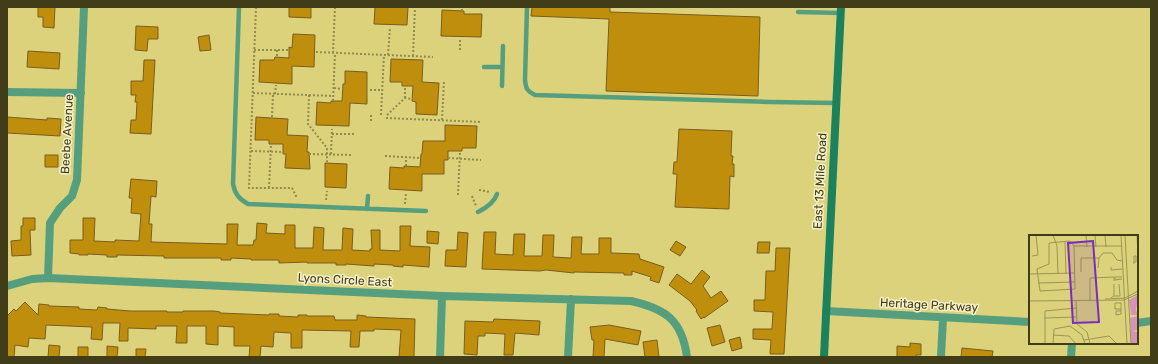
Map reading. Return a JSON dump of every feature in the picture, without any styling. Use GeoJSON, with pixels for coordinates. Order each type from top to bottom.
{"type":"FeatureCollection","features":[{"type":"Feature","properties":{"kind":"main road","name":"East 13 Mile Road"},"geometry":{"type":"LineString","coordinates":[[824,357],[841,10]]}},
{"type":"Feature","properties":{"kind":"street","name":"Beebe Avenue"},"geometry":{"type":"LineString","coordinates":[[48,278],[50,223],[55,214],[72,196],[77,180],[84,7]]}},
{"type":"Feature","properties":{"kind":"street"},"geometry":{"type":"LineString","coordinates":[[7,92],[81,93]]}},
{"type":"Feature","properties":{"kind":"street","name":"Lyons Circle East"},"geometry":{"type":"LineString","coordinates":[[7,286],[20,282],[48,278],[442,296],[631,301],[645,304],[667,314],[677,324],[682,335],[687,357]]}},
{"type":"Feature","properties":{"kind":"street"},"geometry":{"type":"LineString","coordinates":[[440,357],[442,296]]}},
{"type":"Feature","properties":{"kind":"street"},"geometry":{"type":"LineString","coordinates":[[568,357],[571,299]]}},
{"type":"Feature","properties":{"kind":"street","name":"Heritage Parkway"},"geometry":{"type":"LineString","coordinates":[[826,311],[1029,322]]}},
{"type":"Feature","properties":{"kind":"street"},"geometry":{"type":"LineString","coordinates":[[942,357],[943,318]]}},
{"type":"Feature","properties":{"kind":"street"},"geometry":{"type":"LineString","coordinates":[[1138,323],[1151,321]]}},
{"type":"Feature","properties":{"kind":"street"},"geometry":{"type":"LineString","coordinates":[[1071,357],[1072,344]]}},
{"type":"Feature","properties":{"kind":"lane"},"geometry":{"type":"LineString","coordinates":[[239,7],[233,184],[235,193],[240,199],[248,204],[426,211]]}},
{"type":"Feature","properties":{"kind":"lane"},"geometry":{"type":"LineString","coordinates":[[527,7],[525,80],[526,88],[530,93],[535,95],[836,103]]}},
{"type":"Feature","properties":{"kind":"lane"},"geometry":{"type":"LineString","coordinates":[[798,12],[841,10]]}},
{"type":"Feature","properties":{"kind":"lane"},"geometry":{"type":"LineString","coordinates":[[502,86],[503,46]]}},
{"type":"Feature","properties":{"kind":"lane"},"geometry":{"type":"LineString","coordinates":[[484,67],[502,67]]}},
{"type":"Feature","properties":{"kind":"lane"},"geometry":{"type":"LineString","coordinates":[[478,212],[487,208],[495,198],[496,194]]}},
{"type":"Feature","properties":{"kind":"lane"},"geometry":{"type":"LineString","coordinates":[[367,209],[368,196]]}},
{"type":"Feature","properties":{"kind":"path"},"geometry":{"type":"LineString","coordinates":[[256,7],[249,188],[292,188],[302,206]]}},
{"type":"Feature","properties":{"kind":"path"},"geometry":{"type":"LineString","coordinates":[[333,101],[335,7]]}},
{"type":"Feature","properties":{"kind":"path"},"geometry":{"type":"LineString","coordinates":[[413,56],[415,7]]}},
{"type":"Feature","properties":{"kind":"path"},"geometry":{"type":"LineString","coordinates":[[388,55],[390,27]]}},
{"type":"Feature","properties":{"kind":"path"},"geometry":{"type":"LineString","coordinates":[[460,39],[460,50]]}},
{"type":"Feature","properties":{"kind":"path"},"geometry":{"type":"LineString","coordinates":[[254,50],[289,50]]}},
{"type":"Feature","properties":{"kind":"path"},"geometry":{"type":"LineString","coordinates":[[277,50],[277,57]]}},
{"type":"Feature","properties":{"kind":"path"},"geometry":{"type":"LineString","coordinates":[[316,52],[434,57]]}},
{"type":"Feature","properties":{"kind":"path"},"geometry":{"type":"LineString","coordinates":[[381,115],[384,55]]}},
{"type":"Feature","properties":{"kind":"path"},"geometry":{"type":"LineString","coordinates":[[442,120],[444,81]]}},
{"type":"Feature","properties":{"kind":"path"},"geometry":{"type":"LineString","coordinates":[[272,117],[276,85]]}},
{"type":"Feature","properties":{"kind":"path"},"geometry":{"type":"LineString","coordinates":[[406,86],[405,98],[386,117],[482,122]]}},
{"type":"Feature","properties":{"kind":"path"},"geometry":{"type":"LineString","coordinates":[[334,88],[343,89]]}},
{"type":"Feature","properties":{"kind":"path"},"geometry":{"type":"LineString","coordinates":[[370,90],[382,90]]}},
{"type":"Feature","properties":{"kind":"path"},"geometry":{"type":"LineString","coordinates":[[253,93],[333,96]]}},
{"type":"Feature","properties":{"kind":"path"},"geometry":{"type":"LineString","coordinates":[[309,95],[308,124],[327,148],[328,162]]}},
{"type":"Feature","properties":{"kind":"path"},"geometry":{"type":"LineString","coordinates":[[405,98],[413,98]]}},
{"type":"Feature","properties":{"kind":"path"},"geometry":{"type":"LineString","coordinates":[[371,115],[371,121]]}},
{"type":"Feature","properties":{"kind":"path"},"geometry":{"type":"LineString","coordinates":[[331,154],[332,129]]}},
{"type":"Feature","properties":{"kind":"path"},"geometry":{"type":"LineString","coordinates":[[332,134],[354,134]]}},
{"type":"Feature","properties":{"kind":"path"},"geometry":{"type":"LineString","coordinates":[[270,188],[271,144]]}},
{"type":"Feature","properties":{"kind":"path"},"geometry":{"type":"LineString","coordinates":[[251,151],[283,152]]}},
{"type":"Feature","properties":{"kind":"path"},"geometry":{"type":"LineString","coordinates":[[458,195],[460,151]]}},
{"type":"Feature","properties":{"kind":"path"},"geometry":{"type":"LineString","coordinates":[[309,154],[353,155]]}},
{"type":"Feature","properties":{"kind":"path"},"geometry":{"type":"LineString","coordinates":[[385,156],[421,158]]}},
{"type":"Feature","properties":{"kind":"path"},"geometry":{"type":"LineString","coordinates":[[406,157],[406,166]]}},
{"type":"Feature","properties":{"kind":"path"},"geometry":{"type":"LineString","coordinates":[[448,158],[481,160]]}},
{"type":"Feature","properties":{"kind":"path"},"geometry":{"type":"LineString","coordinates":[[480,190],[489,192]]}},
{"type":"Feature","properties":{"kind":"path"},"geometry":{"type":"LineString","coordinates":[[405,204],[406,193]]}},
{"type":"Feature","properties":{"kind":"path"},"geometry":{"type":"LineString","coordinates":[[472,196],[476,205]]}},
{"type":"Feature","properties":{"kind":"building"},"geometry":{"type":"Polygon","coordinates":[[[38,7],[55,7],[54,28],[43,27],[43,17],[38,17],[38,7]]]}},
{"type":"Feature","properties":{"kind":"building"},"geometry":{"type":"Polygon","coordinates":[[[289,7],[311,7],[311,18],[289,17],[289,7]]]}},
{"type":"Feature","properties":{"kind":"building"},"geometry":{"type":"Polygon","coordinates":[[[375,7],[408,7],[407,25],[374,24],[375,7]]]}},
{"type":"Feature","properties":{"kind":"building"},"geometry":{"type":"Polygon","coordinates":[[[532,7],[610,7],[610,12],[760,17],[758,96],[606,91],[609,19],[531,16],[532,7]]]}},
{"type":"Feature","properties":{"kind":"building"},"geometry":{"type":"Polygon","coordinates":[[[442,10],[464,11],[464,14],[482,14],[481,37],[441,36],[442,10]]]}},
{"type":"Feature","properties":{"kind":"building"},"geometry":{"type":"Polygon","coordinates":[[[136,26],[158,27],[158,39],[148,39],[147,51],[135,50],[136,26]]]}},
{"type":"Feature","properties":{"kind":"building"},"geometry":{"type":"Polygon","coordinates":[[[293,34],[315,35],[314,67],[292,66],[292,84],[259,82],[260,60],[274,60],[275,57],[289,58],[289,47],[292,48],[293,34]]]}},
{"type":"Feature","properties":{"kind":"building"},"geometry":{"type":"Polygon","coordinates":[[[209,35],[211,50],[200,51],[198,37],[209,35]]]}},
{"type":"Feature","properties":{"kind":"building"},"geometry":{"type":"Polygon","coordinates":[[[28,51],[60,53],[59,69],[27,67],[28,51]]]}},
{"type":"Feature","properties":{"kind":"building"},"geometry":{"type":"Polygon","coordinates":[[[391,59],[423,60],[422,82],[439,83],[437,115],[416,114],[416,102],[412,101],[413,86],[402,86],[402,82],[390,82],[391,59]]]}},
{"type":"Feature","properties":{"kind":"building"},"geometry":{"type":"Polygon","coordinates":[[[144,60],[155,60],[151,134],[130,133],[131,120],[136,120],[137,102],[135,102],[136,95],[131,95],[131,81],[143,81],[144,60]]]}},
{"type":"Feature","properties":{"kind":"building"},"geometry":{"type":"Polygon","coordinates":[[[345,71],[367,72],[367,104],[350,103],[349,126],[316,125],[317,102],[331,103],[331,101],[342,101],[343,84],[345,84],[345,71]]]}},
{"type":"Feature","properties":{"kind":"building"},"geometry":{"type":"Polygon","coordinates":[[[7,117],[47,120],[47,118],[61,119],[60,136],[7,133],[7,117]]]}},
{"type":"Feature","properties":{"kind":"building"},"geometry":{"type":"Polygon","coordinates":[[[256,117],[288,119],[287,135],[308,136],[307,152],[309,152],[310,169],[285,168],[286,154],[283,154],[283,144],[269,144],[269,140],[255,140],[256,117]]]}},
{"type":"Feature","properties":{"kind":"building"},"geometry":{"type":"Polygon","coordinates":[[[445,125],[477,126],[476,148],[462,148],[462,151],[448,151],[448,160],[444,160],[444,174],[422,174],[422,191],[389,189],[390,167],[420,167],[423,141],[445,141],[445,125]]]}},
{"type":"Feature","properties":{"kind":"building"},"geometry":{"type":"Polygon","coordinates":[[[679,129],[732,131],[731,156],[733,156],[732,164],[734,164],[734,177],[730,176],[729,209],[675,207],[677,174],[673,174],[674,162],[677,162],[679,129]]]}},
{"type":"Feature","properties":{"kind":"building"},"geometry":{"type":"Polygon","coordinates":[[[45,155],[58,155],[58,167],[45,167],[45,155]]]}},
{"type":"Feature","properties":{"kind":"building"},"geometry":{"type":"Polygon","coordinates":[[[325,163],[347,164],[346,188],[325,187],[325,163]]]}},
{"type":"Feature","properties":{"kind":"building"},"geometry":{"type":"Polygon","coordinates":[[[131,179],[157,181],[156,197],[151,196],[149,224],[152,224],[151,242],[227,244],[227,224],[238,224],[237,245],[253,245],[254,240],[256,240],[257,223],[267,224],[266,233],[285,234],[285,225],[295,225],[295,248],[313,248],[314,227],[324,228],[323,250],[342,250],[343,228],[353,229],[352,250],[370,251],[370,249],[372,249],[371,230],[380,230],[380,250],[400,251],[400,226],[411,226],[410,246],[430,247],[429,267],[403,265],[403,267],[374,264],[374,266],[346,264],[336,265],[336,263],[307,262],[279,263],[279,260],[231,258],[231,260],[221,260],[221,258],[164,258],[164,256],[117,255],[117,257],[107,257],[107,255],[79,255],[70,253],[70,240],[83,240],[83,218],[95,218],[94,241],[139,241],[141,214],[131,213],[132,198],[129,198],[131,179]]]}},
{"type":"Feature","properties":{"kind":"building"},"geometry":{"type":"Polygon","coordinates":[[[23,218],[35,218],[35,230],[30,230],[31,255],[12,256],[11,241],[21,240],[21,226],[23,226],[23,218]]]}},
{"type":"Feature","properties":{"kind":"building"},"geometry":{"type":"Polygon","coordinates":[[[427,231],[439,232],[438,244],[427,243],[427,231]]]}},
{"type":"Feature","properties":{"kind":"building"},"geometry":{"type":"Polygon","coordinates":[[[458,232],[468,233],[466,267],[445,266],[446,250],[457,250],[458,232]]]}},
{"type":"Feature","properties":{"kind":"building"},"geometry":{"type":"Polygon","coordinates":[[[484,232],[496,232],[495,254],[513,255],[514,234],[525,234],[524,256],[542,256],[543,235],[554,235],[553,257],[571,258],[572,237],[582,237],[581,254],[599,254],[599,238],[611,238],[611,253],[639,254],[640,259],[664,267],[659,283],[650,280],[651,277],[632,271],[632,275],[624,275],[624,273],[574,273],[546,270],[482,269],[484,232]]]}},
{"type":"Feature","properties":{"kind":"building"},"geometry":{"type":"Polygon","coordinates":[[[676,241],[686,247],[680,256],[670,250],[676,241]]]}},
{"type":"Feature","properties":{"kind":"building"},"geometry":{"type":"Polygon","coordinates":[[[758,242],[770,242],[769,253],[757,253],[758,242]]]}},
{"type":"Feature","properties":{"kind":"building"},"geometry":{"type":"Polygon","coordinates":[[[776,248],[790,248],[784,354],[770,354],[771,340],[753,339],[753,329],[772,329],[773,312],[754,311],[754,300],[765,300],[766,271],[775,271],[776,248]]]}},
{"type":"Feature","properties":{"kind":"building"},"geometry":{"type":"Polygon","coordinates":[[[702,270],[710,277],[703,286],[711,298],[721,291],[728,301],[701,319],[696,311],[697,310],[690,301],[669,285],[677,274],[691,284],[702,270]]]}},
{"type":"Feature","properties":{"kind":"building"},"geometry":{"type":"Polygon","coordinates":[[[25,302],[38,315],[39,304],[97,310],[98,307],[130,311],[214,311],[220,313],[279,314],[279,316],[298,317],[298,315],[334,316],[335,320],[357,320],[357,315],[366,317],[415,319],[414,357],[399,357],[401,330],[374,329],[374,331],[360,331],[359,347],[350,347],[351,331],[302,330],[302,348],[291,348],[291,333],[274,332],[273,347],[261,346],[260,357],[249,357],[250,346],[234,346],[234,327],[218,326],[218,345],[206,344],[206,326],[187,326],[187,343],[176,343],[177,326],[156,326],[156,329],[128,328],[128,341],[119,341],[120,323],[103,323],[102,340],[91,339],[92,327],[46,325],[45,339],[29,338],[28,347],[15,345],[14,357],[7,357],[7,316],[14,309],[16,311],[25,302]]]}},
{"type":"Feature","properties":{"kind":"building"},"geometry":{"type":"Polygon","coordinates":[[[494,319],[540,321],[539,335],[515,333],[513,355],[504,355],[505,334],[485,333],[485,336],[478,336],[477,355],[464,354],[465,321],[493,322],[494,319]]]}},
{"type":"Feature","properties":{"kind":"building"},"geometry":{"type":"Polygon","coordinates":[[[609,325],[641,331],[638,345],[605,339],[604,357],[593,357],[594,340],[592,340],[590,327],[609,325]]]}},
{"type":"Feature","properties":{"kind":"building"},"geometry":{"type":"Polygon","coordinates":[[[720,325],[725,342],[712,346],[707,328],[720,325]]]}},
{"type":"Feature","properties":{"kind":"building"},"geometry":{"type":"Polygon","coordinates":[[[740,337],[742,348],[732,351],[729,340],[740,337]]]}},
{"type":"Feature","properties":{"kind":"building"},"geometry":{"type":"Polygon","coordinates":[[[657,340],[659,357],[645,357],[643,342],[657,340]]]}},
{"type":"Feature","properties":{"kind":"building"},"geometry":{"type":"Polygon","coordinates":[[[910,343],[921,344],[921,355],[916,355],[916,357],[897,357],[897,346],[910,347],[910,343]]]}},
{"type":"Feature","properties":{"kind":"building"},"geometry":{"type":"Polygon","coordinates":[[[49,345],[60,346],[59,357],[48,357],[49,345]]]}},
{"type":"Feature","properties":{"kind":"building"},"geometry":{"type":"Polygon","coordinates":[[[107,346],[118,347],[117,357],[107,357],[107,346]]]}},
{"type":"Feature","properties":{"kind":"building"},"geometry":{"type":"Polygon","coordinates":[[[78,347],[88,347],[88,357],[78,357],[78,347]]]}},
{"type":"Feature","properties":{"kind":"building"},"geometry":{"type":"Polygon","coordinates":[[[962,348],[993,351],[992,357],[961,357],[962,348]]]}},
{"type":"Feature","properties":{"kind":"building"},"geometry":{"type":"Polygon","coordinates":[[[136,349],[146,349],[145,357],[136,357],[136,349]]]}}]}
